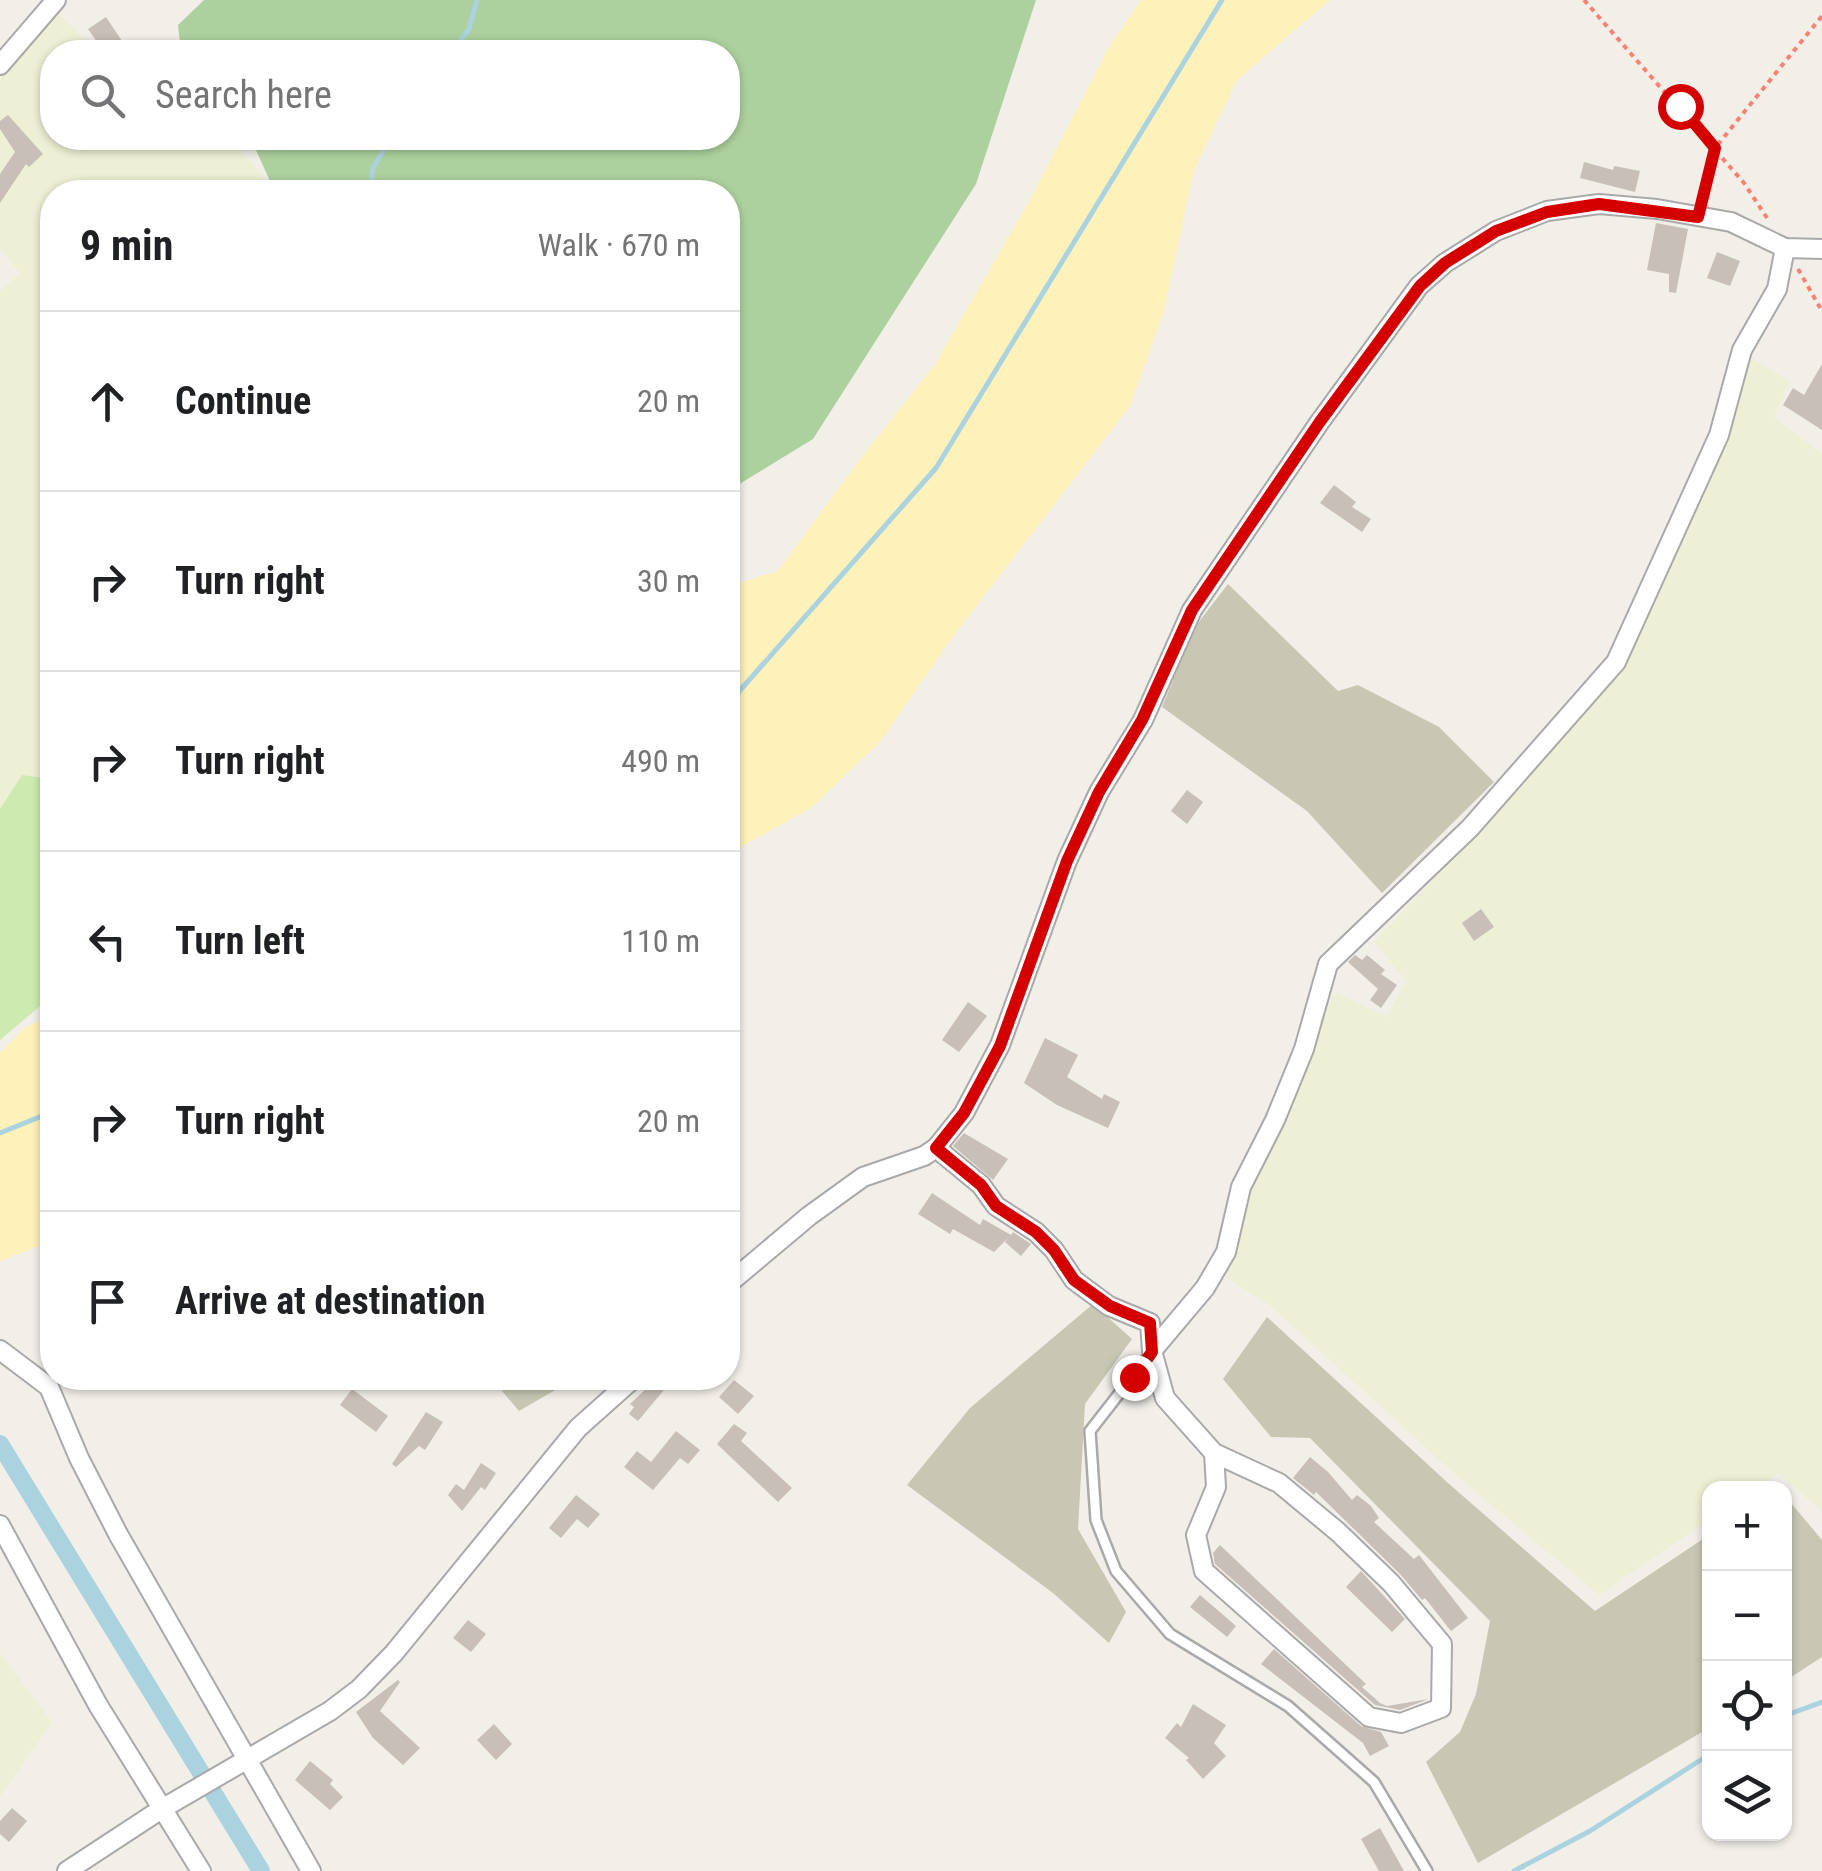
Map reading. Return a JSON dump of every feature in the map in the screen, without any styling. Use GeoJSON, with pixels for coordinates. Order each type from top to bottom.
{"type":"FeatureCollection","features":[{"type":"Feature","properties":{"kind":"street"},"geometry":{"type":"LineString","coordinates":[[0,65],[56,0]]}},
{"type":"Feature","properties":{"kind":"street"},"geometry":{"type":"LineString","coordinates":[[740,1274],[863,1177],[924,1156],[936,1148],[964,1113],[1000,1046],[1067,861],[1099,792],[1142,720],[1192,610],[1319,423],[1420,286],[1445,263],[1496,231],[1547,212],[1599,204],[1731,222],[1785,248],[1822,249]]}},
{"type":"Feature","properties":{"kind":"street"},"geometry":{"type":"LineString","coordinates":[[1152,1352],[1204,1288],[1226,1252],[1241,1187],[1275,1120],[1304,1048],[1328,964],[1470,828],[1616,662],[1719,434],[1742,350],[1776,289],[1785,248]]}},
{"type":"Feature","properties":{"kind":"street"},"geometry":{"type":"LineString","coordinates":[[936,1148],[981,1185],[996,1206],[1036,1232],[1074,1280],[1110,1306],[1150,1323],[1152,1352],[1165,1398],[1214,1453],[1279,1484],[1392,1583],[1442,1644],[1441,1708],[1402,1723],[1369,1717],[1204,1571],[1196,1535],[1216,1487],[1214,1453]]}},
{"type":"Feature","properties":{"kind":"street"},"geometry":{"type":"LineString","coordinates":[[0,1350],[40,1380]]}},
{"type":"Feature","properties":{"kind":"street"},"geometry":{"type":"LineString","coordinates":[[50,1390],[78,1458],[118,1534],[311,1871]]}},
{"type":"Feature","properties":{"kind":"street"},"geometry":{"type":"LineString","coordinates":[[68,1871],[225,1770],[330,1712],[359,1690],[394,1653],[578,1428],[621,1390]]}},
{"type":"Feature","properties":{"kind":"street"},"geometry":{"type":"LineString","coordinates":[[0,1524],[98,1705],[201,1871]]}},
{"type":"Feature","properties":{"kind":"lane"},"geometry":{"type":"LineString","coordinates":[[1152,1352],[1090,1431],[1096,1520],[1116,1571],[1170,1634],[1288,1706],[1374,1782],[1428,1871]]}},
{"type":"Feature","properties":{"kind":"path"},"geometry":{"type":"LineString","coordinates":[[1584,0],[1744,182],[1822,311]]}},
{"type":"Feature","properties":{"kind":"path"},"geometry":{"type":"LineString","coordinates":[[1698,217],[1715,148],[1822,16]]}},
{"type":"Feature","properties":{"kind":"shaded area"},"geometry":{"type":"Polygon","coordinates":[[[56,12],[85,40],[40,40],[40,150],[241,150],[264,180],[40,180],[40,777],[22,775],[0,809],[0,291],[20,273],[0,249],[0,78],[56,12]]]}},
{"type":"Feature","properties":{"kind":"shaded area"},"geometry":{"type":"Polygon","coordinates":[[[1746,355],[1790,381],[1774,417],[1822,454],[1822,1512],[1779,1473],[1767,1481],[1702,1481],[1702,1525],[1599,1595],[1457,1476],[1268,1304],[1226,1278],[1244,1191],[1335,992],[1386,1017],[1406,981],[1374,942],[1451,861],[1600,690],[1746,355]]]}},
{"type":"Feature","properties":{"kind":"shaded area"},"geometry":{"type":"Polygon","coordinates":[[[1228,584],[1338,691],[1358,685],[1439,727],[1494,782],[1382,893],[1307,811],[1162,707],[1194,628],[1228,584]]]}},
{"type":"Feature","properties":{"kind":"shaded area"},"geometry":{"type":"Polygon","coordinates":[[[1093,1304],[1132,1339],[1085,1404],[1078,1529],[1126,1612],[1109,1643],[1053,1593],[907,1485],[970,1408],[1093,1304]]]}},
{"type":"Feature","properties":{"kind":"shaded area"},"geometry":{"type":"Polygon","coordinates":[[[1267,1317],[1595,1611],[1702,1540],[1702,1732],[1478,1863],[1426,1762],[1460,1732],[1476,1694],[1490,1621],[1310,1438],[1271,1437],[1223,1379],[1267,1317]]]}},
{"type":"Feature","properties":{"kind":"shaded area"},"geometry":{"type":"Polygon","coordinates":[[[501,1390],[555,1390],[519,1411],[501,1390]]]}},
{"type":"Feature","properties":{"kind":"shaded area"},"geometry":{"type":"Polygon","coordinates":[[[1792,1504],[1822,1540],[1822,1657],[1792,1676],[1792,1504]]]}},
{"type":"Feature","properties":{"kind":"shaded area"},"geometry":{"type":"Polygon","coordinates":[[[0,1653],[52,1722],[0,1797],[0,1653]]]}},
{"type":"Feature","properties":{"kind":"green space"},"geometry":{"type":"Polygon","coordinates":[[[204,0],[1036,0],[976,184],[813,439],[740,484],[740,180],[270,180],[256,150],[740,150],[740,40],[180,40],[178,25],[204,0]]]}},
{"type":"Feature","properties":{"kind":"green space"},"geometry":{"type":"Polygon","coordinates":[[[22,775],[40,777],[40,1006],[0,1040],[0,809],[22,775]]]}},
{"type":"Feature","properties":{"kind":"sand"},"geometry":{"type":"Polygon","coordinates":[[[1141,0],[1330,0],[1237,80],[1194,170],[1164,311],[1130,406],[952,638],[880,742],[811,808],[740,847],[740,583],[778,571],[934,366],[1031,198],[1108,49],[1141,0]]]}},
{"type":"Feature","properties":{"kind":"sand"},"geometry":{"type":"Polygon","coordinates":[[[40,1021],[40,1246],[0,1261],[0,1053],[26,1027],[40,1021]]]}},
{"type":"Feature","properties":{"kind":"building"},"geometry":{"type":"Polygon","coordinates":[[[106,17],[121,40],[96,40],[88,29],[106,17]]]}},
{"type":"Feature","properties":{"kind":"building"},"geometry":{"type":"Polygon","coordinates":[[[8,115],[43,154],[29,167],[26,164],[0,203],[0,174],[15,152],[0,129],[0,121],[8,115]]]}},
{"type":"Feature","properties":{"kind":"building"},"geometry":{"type":"Polygon","coordinates":[[[1584,162],[1613,170],[1614,166],[1640,171],[1635,192],[1580,178],[1584,162]]]}},
{"type":"Feature","properties":{"kind":"building"},"geometry":{"type":"Polygon","coordinates":[[[1656,223],[1688,229],[1676,293],[1669,292],[1669,274],[1647,270],[1656,223]]]}},
{"type":"Feature","properties":{"kind":"building"},"geometry":{"type":"Polygon","coordinates":[[[1717,252],[1740,261],[1730,286],[1707,278],[1717,252]]]}},
{"type":"Feature","properties":{"kind":"building"},"geometry":{"type":"Polygon","coordinates":[[[1822,364],[1822,430],[1783,405],[1793,388],[1804,395],[1822,364]]]}},
{"type":"Feature","properties":{"kind":"building"},"geometry":{"type":"Polygon","coordinates":[[[1334,485],[1356,502],[1352,507],[1371,519],[1362,532],[1320,503],[1334,485]]]}},
{"type":"Feature","properties":{"kind":"building"},"geometry":{"type":"Polygon","coordinates":[[[1187,790],[1203,802],[1187,824],[1171,811],[1187,790]]]}},
{"type":"Feature","properties":{"kind":"building"},"geometry":{"type":"Polygon","coordinates":[[[1481,909],[1494,927],[1474,941],[1462,923],[1481,909]]]}},
{"type":"Feature","properties":{"kind":"building"},"geometry":{"type":"Polygon","coordinates":[[[1355,955],[1362,960],[1367,955],[1385,970],[1381,974],[1397,985],[1381,1008],[1370,1000],[1378,989],[1348,962],[1355,955]]]}},
{"type":"Feature","properties":{"kind":"building"},"geometry":{"type":"Polygon","coordinates":[[[968,1002],[987,1016],[959,1052],[942,1040],[968,1002]]]}},
{"type":"Feature","properties":{"kind":"building"},"geometry":{"type":"Polygon","coordinates":[[[1045,1038],[1078,1055],[1067,1077],[1102,1099],[1104,1094],[1120,1102],[1108,1128],[1057,1105],[1024,1083],[1045,1038]]]}},
{"type":"Feature","properties":{"kind":"building"},"geometry":{"type":"Polygon","coordinates":[[[964,1133],[1008,1159],[993,1180],[953,1146],[964,1133]]]}},
{"type":"Feature","properties":{"kind":"building"},"geometry":{"type":"Polygon","coordinates":[[[932,1193],[980,1225],[983,1219],[1031,1244],[1021,1256],[1005,1242],[1009,1237],[994,1252],[953,1229],[950,1234],[918,1214],[932,1193]]]}},
{"type":"Feature","properties":{"kind":"building"},"geometry":{"type":"Polygon","coordinates":[[[740,1385],[754,1396],[738,1414],[719,1397],[725,1390],[740,1390],[740,1385]]]}},
{"type":"Feature","properties":{"kind":"building"},"geometry":{"type":"Polygon","coordinates":[[[353,1390],[388,1416],[376,1432],[340,1405],[353,1390]]]}},
{"type":"Feature","properties":{"kind":"building"},"geometry":{"type":"Polygon","coordinates":[[[645,1390],[664,1390],[638,1421],[629,1414],[634,1407],[630,1404],[645,1390]]]}},
{"type":"Feature","properties":{"kind":"building"},"geometry":{"type":"Polygon","coordinates":[[[426,1412],[443,1422],[425,1450],[419,1446],[396,1467],[392,1464],[426,1412]]]}},
{"type":"Feature","properties":{"kind":"building"},"geometry":{"type":"Polygon","coordinates":[[[734,1424],[747,1433],[741,1441],[792,1488],[778,1502],[717,1444],[734,1424]]]}},
{"type":"Feature","properties":{"kind":"building"},"geometry":{"type":"Polygon","coordinates":[[[676,1431],[700,1450],[688,1464],[680,1458],[653,1490],[624,1467],[637,1451],[651,1462],[676,1431]]]}},
{"type":"Feature","properties":{"kind":"building"},"geometry":{"type":"Polygon","coordinates":[[[1310,1457],[1352,1500],[1357,1495],[1371,1506],[1379,1518],[1374,1522],[1414,1559],[1419,1555],[1468,1618],[1451,1631],[1425,1598],[1422,1600],[1316,1492],[1314,1495],[1293,1478],[1310,1457]]]}},
{"type":"Feature","properties":{"kind":"building"},"geometry":{"type":"Polygon","coordinates":[[[481,1463],[496,1473],[485,1490],[481,1487],[462,1511],[448,1495],[456,1484],[464,1490],[481,1463]]]}},
{"type":"Feature","properties":{"kind":"building"},"geometry":{"type":"Polygon","coordinates":[[[576,1495],[600,1514],[588,1528],[577,1519],[561,1538],[549,1528],[576,1495]]]}},
{"type":"Feature","properties":{"kind":"building"},"geometry":{"type":"Polygon","coordinates":[[[1220,1545],[1366,1684],[1362,1687],[1380,1703],[1387,1706],[1429,1699],[1400,1710],[1375,1705],[1215,1564],[1213,1553],[1220,1545]]]}},
{"type":"Feature","properties":{"kind":"building"},"geometry":{"type":"Polygon","coordinates":[[[1361,1571],[1405,1619],[1392,1632],[1346,1587],[1361,1571]]]}},
{"type":"Feature","properties":{"kind":"building"},"geometry":{"type":"Polygon","coordinates":[[[1200,1595],[1236,1626],[1227,1637],[1190,1607],[1200,1595]]]}},
{"type":"Feature","properties":{"kind":"building"},"geometry":{"type":"Polygon","coordinates":[[[468,1620],[486,1634],[471,1652],[453,1638],[468,1620]]]}},
{"type":"Feature","properties":{"kind":"building"},"geometry":{"type":"Polygon","coordinates":[[[1274,1649],[1361,1726],[1381,1732],[1389,1746],[1370,1756],[1363,1743],[1261,1664],[1274,1649]]]}},
{"type":"Feature","properties":{"kind":"building"},"geometry":{"type":"Polygon","coordinates":[[[398,1680],[380,1711],[420,1748],[403,1765],[373,1738],[356,1712],[398,1680]]]}},
{"type":"Feature","properties":{"kind":"building"},"geometry":{"type":"Polygon","coordinates":[[[1193,1704],[1226,1725],[1214,1743],[1226,1756],[1203,1779],[1186,1760],[1189,1758],[1165,1738],[1177,1723],[1181,1727],[1193,1704]]]}},
{"type":"Feature","properties":{"kind":"building"},"geometry":{"type":"Polygon","coordinates":[[[494,1724],[512,1744],[496,1760],[477,1740],[494,1724]]]}},
{"type":"Feature","properties":{"kind":"building"},"geometry":{"type":"Polygon","coordinates":[[[310,1761],[333,1780],[330,1784],[343,1797],[330,1810],[295,1780],[310,1761]]]}},
{"type":"Feature","properties":{"kind":"building"},"geometry":{"type":"Polygon","coordinates":[[[12,1808],[27,1821],[9,1842],[0,1834],[0,1821],[12,1808]]]}},
{"type":"Feature","properties":{"kind":"building"},"geometry":{"type":"Polygon","coordinates":[[[1380,1828],[1404,1871],[1379,1871],[1361,1839],[1380,1828]]]}},
{"type":"Feature","properties":{"kind":"waterway"},"geometry":{"type":"LineString","coordinates":[[461,40],[469,29],[477,0]]}},
{"type":"Feature","properties":{"kind":"waterway"},"geometry":{"type":"LineString","coordinates":[[740,690],[936,468],[1222,0]]}},
{"type":"Feature","properties":{"kind":"waterway"},"geometry":{"type":"LineString","coordinates":[[372,180],[373,168],[384,150]]}},
{"type":"Feature","properties":{"kind":"waterway"},"geometry":{"type":"LineString","coordinates":[[0,1133],[40,1117]]}},
{"type":"Feature","properties":{"kind":"waterway"},"geometry":{"type":"LineString","coordinates":[[0,1444],[261,1871]]}},
{"type":"Feature","properties":{"kind":"waterway"},"geometry":{"type":"LineString","coordinates":[[1792,1713],[1822,1702]]}},
{"type":"Feature","properties":{"kind":"waterway"},"geometry":{"type":"LineString","coordinates":[[1514,1871],[1590,1831],[1702,1759]]}},
{"type":"Feature","properties":{"kind":"route"},"geometry":{"type":"LineString","coordinates":[[1134,1377],[1152,1352],[1150,1323],[1110,1306],[1074,1280],[1036,1232],[996,1206],[981,1185],[936,1148],[964,1113],[1000,1046],[1067,861],[1099,792],[1142,720],[1192,610],[1319,423],[1420,286],[1445,263],[1496,231],[1547,212],[1599,204],[1698,217],[1715,148],[1680,106]]}}]}
